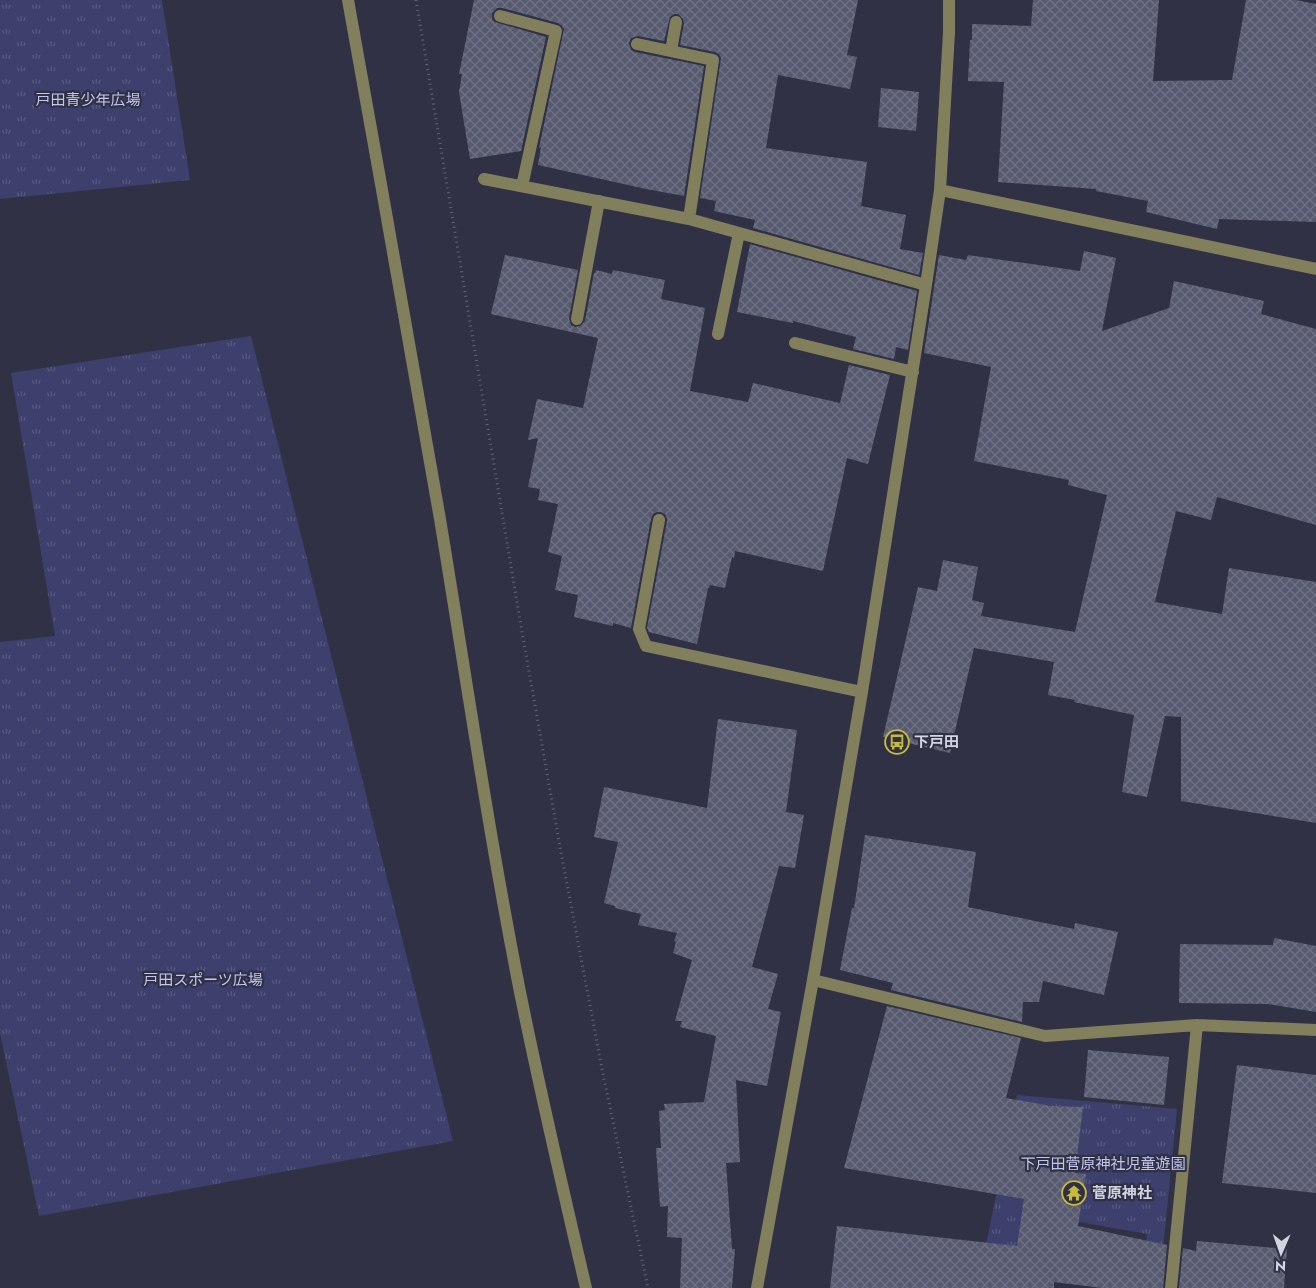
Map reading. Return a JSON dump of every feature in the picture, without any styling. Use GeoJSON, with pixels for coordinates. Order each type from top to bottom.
{"type":"FeatureCollection","features":[{"type":"Feature","properties":{"kind":"street"},"geometry":{"type":"LineString","coordinates":[[348,0],[412,354],[454,601],[483,788],[520,993],[586,1288]]}},
{"type":"Feature","properties":{"kind":"street"},"geometry":{"type":"LineString","coordinates":[[757,1288],[813,980],[862,692],[926,285],[940,190],[949,32],[949,0]]}},
{"type":"Feature","properties":{"kind":"street"},"geometry":{"type":"LineString","coordinates":[[500,16],[556,31],[522,186]]}},
{"type":"Feature","properties":{"kind":"street"},"geometry":{"type":"LineString","coordinates":[[671,51],[676,22]]}},
{"type":"Feature","properties":{"kind":"street"},"geometry":{"type":"LineString","coordinates":[[637,44],[713,60],[689,219]]}},
{"type":"Feature","properties":{"kind":"street"},"geometry":{"type":"LineString","coordinates":[[484,178],[689,219],[926,285]]}},
{"type":"Feature","properties":{"kind":"street"},"geometry":{"type":"LineString","coordinates":[[940,190],[1316,269]]}},
{"type":"Feature","properties":{"kind":"street"},"geometry":{"type":"LineString","coordinates":[[578,319],[599,201]]}},
{"type":"Feature","properties":{"kind":"street"},"geometry":{"type":"LineString","coordinates":[[718,334],[739,233]]}},
{"type":"Feature","properties":{"kind":"street"},"geometry":{"type":"LineString","coordinates":[[795,343],[913,372]]}},
{"type":"Feature","properties":{"kind":"street"},"geometry":{"type":"LineString","coordinates":[[660,520],[639,630],[646,646],[862,692]]}},
{"type":"Feature","properties":{"kind":"street"},"geometry":{"type":"LineString","coordinates":[[813,980],[1045,1036],[1197,1025],[1316,1030]]}},
{"type":"Feature","properties":{"kind":"street"},"geometry":{"type":"LineString","coordinates":[[1171,1288],[1197,1025]]}},
{"type":"Feature","properties":{"kind":"path"},"geometry":{"type":"LineString","coordinates":[[416,0],[558,838],[603,1074],[648,1288]]}},
{"type":"Feature","properties":{"kind":"green space","name":"戸田青少年広場"},"geometry":{"type":"Polygon","coordinates":[[[0,0],[162,0],[190,180],[0,199],[0,0]]]}},
{"type":"Feature","properties":{"kind":"green space","name":"戸田スポーツ広場"},"geometry":{"type":"Polygon","coordinates":[[[251,336],[453,1141],[39,1216],[0,1034],[0,642],[55,636],[11,373],[251,336]]]}},
{"type":"Feature","properties":{"kind":"green space","name":"下戸田菅原神社児童遊園"},"geometry":{"type":"Polygon","coordinates":[[[1017,1095],[1177,1109],[1160,1280],[1141,1276],[1147,1234],[1062,1219],[1052,1261],[985,1249],[1017,1095]]]}},
{"type":"Feature","properties":{"kind":"building"},"geometry":{"type":"Polygon","coordinates":[[[474,0],[858,0],[847,55],[857,57],[850,89],[778,75],[766,148],[867,162],[861,206],[906,215],[900,249],[923,253],[919,275],[753,228],[755,220],[714,211],[716,201],[700,198],[721,58],[715,52],[680,45],[684,23],[678,14],[670,17],[664,41],[638,36],[631,38],[629,43],[631,50],[635,52],[704,66],[684,196],[538,165],[541,147],[539,148],[564,29],[558,23],[502,8],[497,8],[492,13],[492,19],[495,22],[546,37],[521,151],[470,159],[459,92],[462,74],[459,74],[474,0]]]}},
{"type":"Feature","properties":{"kind":"building"},"geometry":{"type":"Polygon","coordinates":[[[1033,0],[1159,0],[1153,81],[1232,80],[1246,0],[1296,0],[1316,4],[1316,222],[1219,219],[1217,229],[1146,212],[1148,201],[1096,191],[1096,189],[998,182],[1004,82],[968,81],[972,24],[1031,26],[1033,0]]]}},
{"type":"Feature","properties":{"kind":"building"},"geometry":{"type":"Polygon","coordinates":[[[881,88],[919,92],[916,131],[878,127],[881,88]]]}},
{"type":"Feature","properties":{"kind":"building"},"geometry":{"type":"Polygon","coordinates":[[[750,244],[917,291],[908,350],[896,347],[894,359],[853,349],[856,337],[793,321],[793,323],[737,312],[750,244]]]}},
{"type":"Feature","properties":{"kind":"building"},"geometry":{"type":"Polygon","coordinates":[[[1084,251],[1116,258],[1102,331],[1169,308],[1174,281],[1264,301],[1261,314],[1316,329],[1316,525],[1217,497],[1211,520],[1176,511],[1155,602],[1222,614],[1229,568],[1316,582],[1316,823],[1181,801],[1181,717],[1165,716],[1147,797],[1122,792],[1134,715],[1048,695],[1054,662],[974,648],[950,753],[883,737],[918,587],[937,591],[943,560],[978,567],[972,600],[984,603],[981,616],[1075,632],[1107,495],[1068,485],[1069,480],[974,461],[991,367],[924,353],[939,255],[966,260],[968,255],[1080,271],[1084,251]]]}},
{"type":"Feature","properties":{"kind":"building"},"geometry":{"type":"Polygon","coordinates":[[[505,255],[578,270],[569,318],[571,325],[575,327],[580,326],[585,321],[596,270],[612,274],[613,270],[665,280],[661,299],[705,308],[690,391],[748,402],[753,383],[840,403],[849,365],[890,375],[868,464],[847,458],[823,571],[735,551],[725,588],[710,585],[708,588],[697,644],[649,632],[647,628],[667,521],[665,514],[657,512],[653,514],[651,519],[631,628],[574,617],[578,595],[555,590],[562,556],[548,552],[558,504],[538,500],[540,489],[528,487],[538,438],[528,440],[537,399],[583,408],[598,338],[491,314],[505,255]]]}},
{"type":"Feature","properties":{"kind":"building"},"geometry":{"type":"Polygon","coordinates":[[[718,719],[797,730],[786,812],[804,815],[795,868],[779,866],[752,967],[778,974],[768,1009],[781,1012],[767,1086],[736,1080],[740,1162],[726,1163],[732,1249],[735,1249],[732,1288],[680,1288],[682,1238],[667,1237],[668,1206],[660,1207],[656,1148],[661,1148],[659,1111],[665,1110],[664,1104],[704,1102],[716,1036],[680,1027],[682,1021],[675,1021],[692,960],[673,953],[677,933],[638,925],[641,914],[615,908],[615,906],[604,903],[618,842],[594,837],[604,787],[707,808],[718,719]]]}},
{"type":"Feature","properties":{"kind":"building"},"geometry":{"type":"Polygon","coordinates":[[[865,835],[976,852],[968,907],[1074,929],[1075,923],[1118,932],[1104,995],[1043,981],[1039,1002],[1023,1002],[1022,1022],[891,990],[893,983],[840,970],[852,908],[854,908],[865,835]]]}},
{"type":"Feature","properties":{"kind":"building"},"geometry":{"type":"Polygon","coordinates":[[[1274,938],[1316,946],[1316,1012],[1268,1004],[1179,1003],[1180,944],[1273,945],[1274,938]]]}},
{"type":"Feature","properties":{"kind":"building"},"geometry":{"type":"Polygon","coordinates":[[[887,1006],[1021,1038],[1006,1098],[1051,1106],[1083,1107],[1075,1173],[1086,1174],[1078,1226],[1167,1245],[1163,1288],[1102,1288],[1054,1282],[1054,1288],[830,1288],[837,1226],[1017,1246],[1024,1199],[844,1168],[887,1006]]]}},
{"type":"Feature","properties":{"kind":"building"},"geometry":{"type":"Polygon","coordinates":[[[1088,1050],[1169,1057],[1164,1105],[1084,1097],[1088,1050]]]}},
{"type":"Feature","properties":{"kind":"building"},"geometry":{"type":"Polygon","coordinates":[[[1237,1065],[1316,1075],[1316,1193],[1222,1183],[1237,1065]]]}},
{"type":"Feature","properties":{"kind":"building"},"geometry":{"type":"Polygon","coordinates":[[[1197,1241],[1287,1249],[1284,1288],[1179,1288],[1183,1248],[1196,1251],[1197,1241]]]}},
{"type":"Feature","properties":{"kind":"place","name":"下戸田"},"geometry":{"type":"Point","coordinates":[897,742]}},
{"type":"Feature","properties":{"kind":"place","name":"菅原神社"},"geometry":{"type":"Point","coordinates":[1074,1193]}}]}
